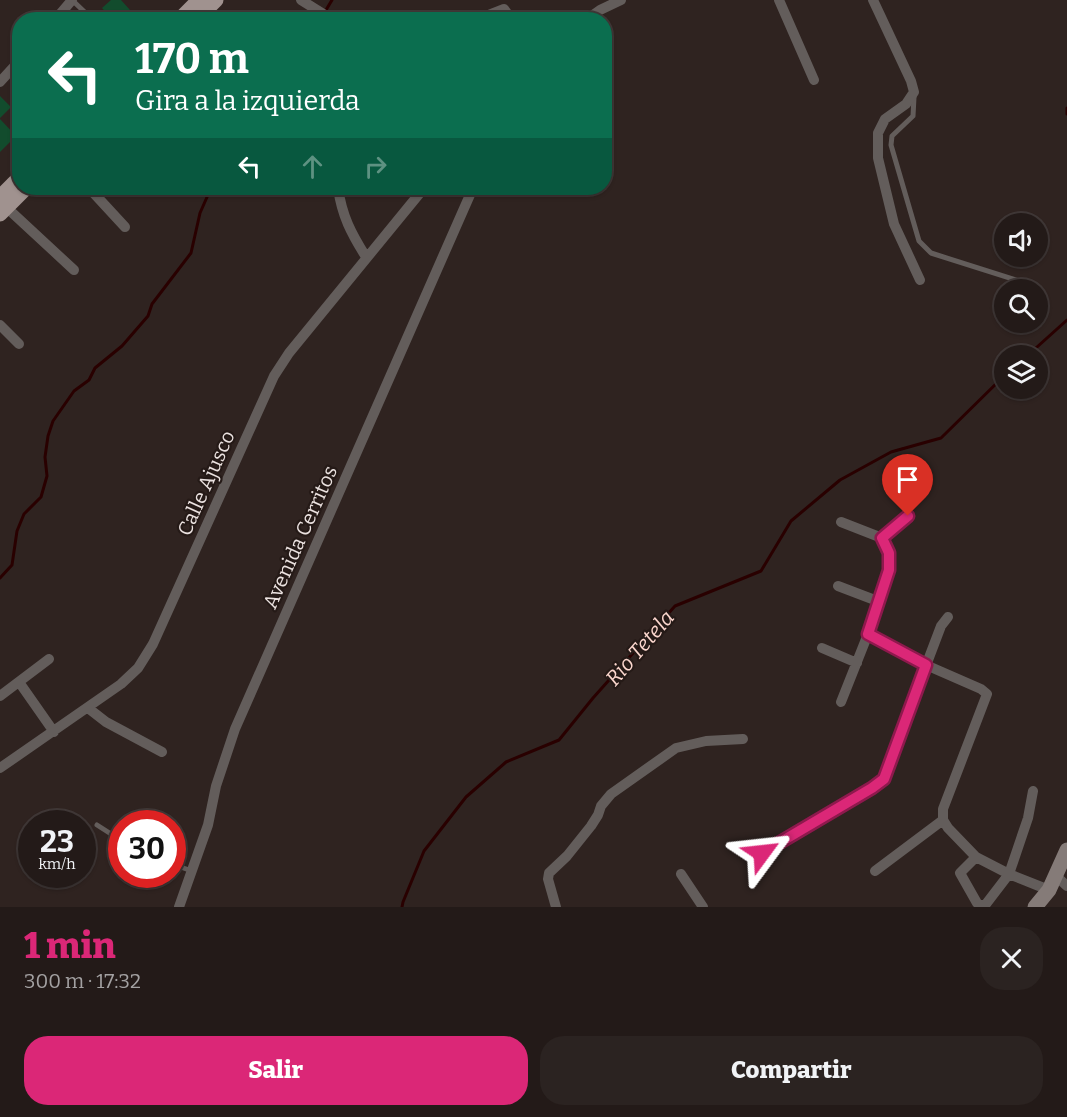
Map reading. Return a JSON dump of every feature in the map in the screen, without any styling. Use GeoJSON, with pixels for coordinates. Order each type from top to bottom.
{"type":"FeatureCollection","features":[{"type":"Feature","properties":{"kind":"main road"},"geometry":{"type":"LineString","coordinates":[[191,11],[216,0]]}},
{"type":"Feature","properties":{"kind":"main road"},"geometry":{"type":"LineString","coordinates":[[2,206],[12,190]]}},
{"type":"Feature","properties":{"kind":"main road"},"geometry":{"type":"LineString","coordinates":[[2,206],[17,195]]}},
{"type":"Feature","properties":{"kind":"street"},"geometry":{"type":"LineString","coordinates":[[62,12],[72,0]]}},
{"type":"Feature","properties":{"kind":"street"},"geometry":{"type":"LineString","coordinates":[[301,0],[320,12]]}},
{"type":"Feature","properties":{"kind":"street"},"geometry":{"type":"LineString","coordinates":[[597,12],[621,0]]}},
{"type":"Feature","properties":{"kind":"street"},"geometry":{"type":"LineString","coordinates":[[779,0],[814,80]]}},
{"type":"Feature","properties":{"kind":"street"},"geometry":{"type":"LineString","coordinates":[[873,0],[912,81],[914,92],[906,104],[885,119],[878,133],[878,158],[894,224],[920,280]]}},
{"type":"Feature","properties":{"kind":"street"},"geometry":{"type":"LineString","coordinates":[[95,195],[125,227]]}},
{"type":"Feature","properties":{"kind":"street"},"geometry":{"type":"LineString","coordinates":[[339,195],[347,225],[366,257]]}},
{"type":"Feature","properties":{"kind":"street","name":"Calle Ajusco"},"geometry":{"type":"LineString","coordinates":[[0,768],[88,708],[121,684],[138,668],[153,644],[274,376],[289,353],[418,195]]}},
{"type":"Feature","properties":{"kind":"street","name":"Avenida Cerritos"},"geometry":{"type":"LineString","coordinates":[[179,907],[208,825],[222,763],[235,729],[470,195]]}},
{"type":"Feature","properties":{"kind":"street"},"geometry":{"type":"LineString","coordinates":[[2,206],[74,270]]}},
{"type":"Feature","properties":{"kind":"street"},"geometry":{"type":"LineString","coordinates":[[0,325],[19,344]]}},
{"type":"Feature","properties":{"kind":"street"},"geometry":{"type":"LineString","coordinates":[[882,538],[908,516]]}},
{"type":"Feature","properties":{"kind":"street"},"geometry":{"type":"LineString","coordinates":[[841,522],[882,538],[889,553],[889,570],[880,602],[842,702]]}},
{"type":"Feature","properties":{"kind":"street"},"geometry":{"type":"LineString","coordinates":[[838,586],[880,602]]}},
{"type":"Feature","properties":{"kind":"street"},"geometry":{"type":"LineString","coordinates":[[762,853],[884,779],[941,626],[948,617]]}},
{"type":"Feature","properties":{"kind":"street"},"geometry":{"type":"LineString","coordinates":[[868,634],[987,694],[943,809],[943,820],[976,857],[1009,874],[1057,884]]}},
{"type":"Feature","properties":{"kind":"street"},"geometry":{"type":"LineString","coordinates":[[822,648],[857,663]]}},
{"type":"Feature","properties":{"kind":"street"},"geometry":{"type":"LineString","coordinates":[[0,696],[49,659]]}},
{"type":"Feature","properties":{"kind":"street"},"geometry":{"type":"LineString","coordinates":[[19,682],[54,732]]}},
{"type":"Feature","properties":{"kind":"street"},"geometry":{"type":"LineString","coordinates":[[88,708],[106,722],[162,752]]}},
{"type":"Feature","properties":{"kind":"street"},"geometry":{"type":"LineString","coordinates":[[556,907],[548,879],[549,873],[567,856],[591,826],[601,806],[611,794],[676,748],[706,741],[743,739]]}},
{"type":"Feature","properties":{"kind":"street"},"geometry":{"type":"LineString","coordinates":[[976,857],[960,873],[981,906],[986,904],[1009,874],[1028,818],[1033,791]]}},
{"type":"Feature","properties":{"kind":"street"},"geometry":{"type":"LineString","coordinates":[[875,871],[943,820]]}},
{"type":"Feature","properties":{"kind":"street"},"geometry":{"type":"LineString","coordinates":[[1035,907],[1057,884],[1067,850]]}},
{"type":"Feature","properties":{"kind":"street"},"geometry":{"type":"LineString","coordinates":[[681,874],[703,907]]}},
{"type":"Feature","properties":{"kind":"lane"},"geometry":{"type":"LineString","coordinates":[[72,0],[85,12]]}},
{"type":"Feature","properties":{"kind":"lane"},"geometry":{"type":"LineString","coordinates":[[914,92],[914,116],[892,136],[891,145],[919,241],[931,253],[1013,279]]}},
{"type":"Feature","properties":{"kind":"lane"},"geometry":{"type":"LineString","coordinates":[[97,825],[108,832]]}},
{"type":"Feature","properties":{"kind":"lane"},"geometry":{"type":"LineString","coordinates":[[186,869],[192,871]]}},
{"type":"Feature","properties":{"kind":"building"},"geometry":{"type":"Polygon","coordinates":[[[111,0],[121,0],[132,12],[106,12],[102,8],[111,0]]]}},
{"type":"Feature","properties":{"kind":"building"},"geometry":{"type":"Polygon","coordinates":[[[0,96],[11,107],[0,118],[0,96]]]}},
{"type":"Feature","properties":{"kind":"building"},"geometry":{"type":"Polygon","coordinates":[[[0,119],[12,132],[12,140],[0,152],[0,119]]]}},
{"type":"Feature","properties":{"kind":"waterway"},"geometry":{"type":"LineString","coordinates":[[325,12],[332,0]]}},
{"type":"Feature","properties":{"kind":"waterway","name":"Rio Tetela"},"geometry":{"type":"LineString","coordinates":[[1067,108],[1067,114]]}},
{"type":"Feature","properties":{"kind":"waterway"},"geometry":{"type":"LineString","coordinates":[[0,578],[12,565],[17,531],[24,514],[41,497],[47,476],[45,457],[53,421],[74,391],[89,380],[95,368],[122,346],[148,316],[152,304],[191,253],[200,213],[208,195]]}},
{"type":"Feature","properties":{"kind":"waterway","name":"Rio Tetela"},"geometry":{"type":"LineString","coordinates":[[1039,345],[1067,320]]}},
{"type":"Feature","properties":{"kind":"waterway","name":"Rio Tetela"},"geometry":{"type":"LineString","coordinates":[[402,907],[424,851],[466,797],[506,762],[559,740],[675,606],[761,571],[791,521],[840,480],[891,452],[941,438],[994,386]]}},
{"type":"Feature","properties":{"kind":"route"},"geometry":{"type":"LineString","coordinates":[[762,853],[884,779],[926,665],[868,634],[889,570],[889,553],[882,538],[908,516]]}}]}
